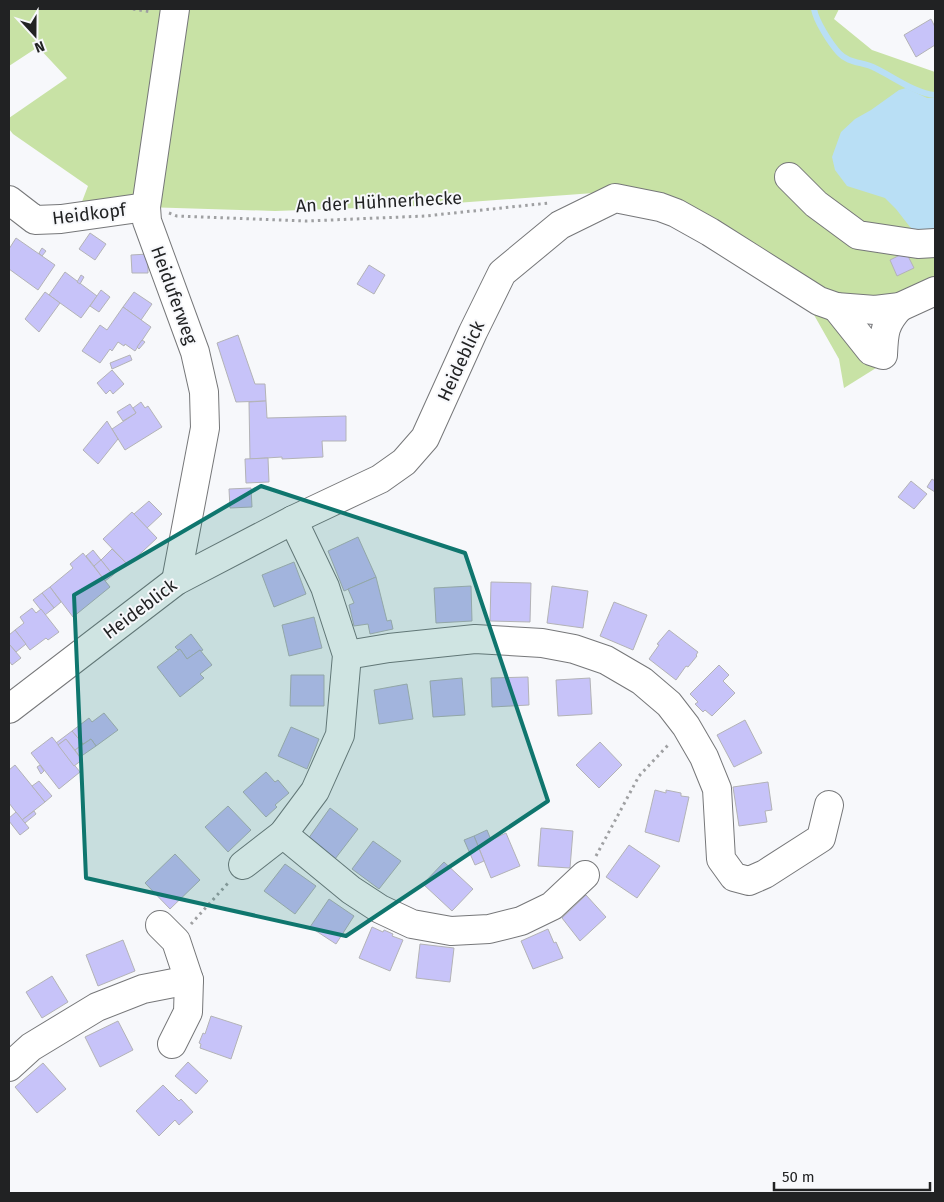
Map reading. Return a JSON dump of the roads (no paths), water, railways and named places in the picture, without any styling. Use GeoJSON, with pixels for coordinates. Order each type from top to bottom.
{"type":"FeatureCollection","features":[{"type":"Feature","properties":{"kind":"street","name":"Heiduferweg"},"geometry":{"type":"LineString","coordinates":[[175,9],[146,206],[147,221],[194,352],[204,392],[205,428],[176,581]]}},
{"type":"Feature","properties":{"kind":"street"},"geometry":{"type":"LineString","coordinates":[[790,176],[816,204],[858,235],[918,244],[935,243]]}},
{"type":"Feature","properties":{"kind":"street","name":"Heideblick"},"geometry":{"type":"LineString","coordinates":[[9,709],[176,581],[293,520],[380,478],[404,462],[425,438],[502,273],[560,225],[615,198],[660,207],[676,213],[710,232],[819,301],[836,307],[875,310],[900,307],[935,291]]}},
{"type":"Feature","properties":{"kind":"street","name":"Heidkopf"},"geometry":{"type":"LineString","coordinates":[[9,200],[35,220],[61,219],[146,206]]}},
{"type":"Feature","properties":{"kind":"street"},"geometry":{"type":"LineString","coordinates":[[836,307],[871,351],[883,355],[884,332],[900,307]]}},
{"type":"Feature","properties":{"kind":"street"},"geometry":{"type":"LineString","coordinates":[[243,865],[282,834],[315,791],[340,735],[347,655],[325,587],[293,520]]}},
{"type":"Feature","properties":{"kind":"street"},"geometry":{"type":"LineString","coordinates":[[347,655],[389,648],[475,639],[542,643],[574,649],[606,660],[642,681],[669,704],[686,726],[704,757],[717,789],[721,859],[734,877],[750,882],[821,838],[830,805]]}},
{"type":"Feature","properties":{"kind":"street"},"geometry":{"type":"LineString","coordinates":[[282,834],[351,890],[380,909],[412,924],[451,931],[489,929],[521,921],[552,906],[585,876]]}},
{"type":"Feature","properties":{"kind":"street"},"geometry":{"type":"LineString","coordinates":[[168,933],[188,980],[188,1012],[172,1044]]}},
{"type":"Feature","properties":{"kind":"street"},"geometry":{"type":"LineString","coordinates":[[9,1068],[31,1047],[97,1007],[143,989],[188,980]]}},
{"type":"Feature","properties":{"kind":"water"},"geometry":{"type":"Polygon","coordinates":[[[906,88],[927,98],[935,98],[935,237],[922,236],[910,227],[885,198],[847,186],[835,170],[832,157],[841,132],[855,119],[899,90],[906,88]]]}},
{"type":"Feature","properties":{"kind":"waterway"},"geometry":{"type":"LineString","coordinates":[[814,9],[817,20],[824,32],[835,49],[843,56],[851,61],[875,68],[920,91],[935,95]]}}]}
